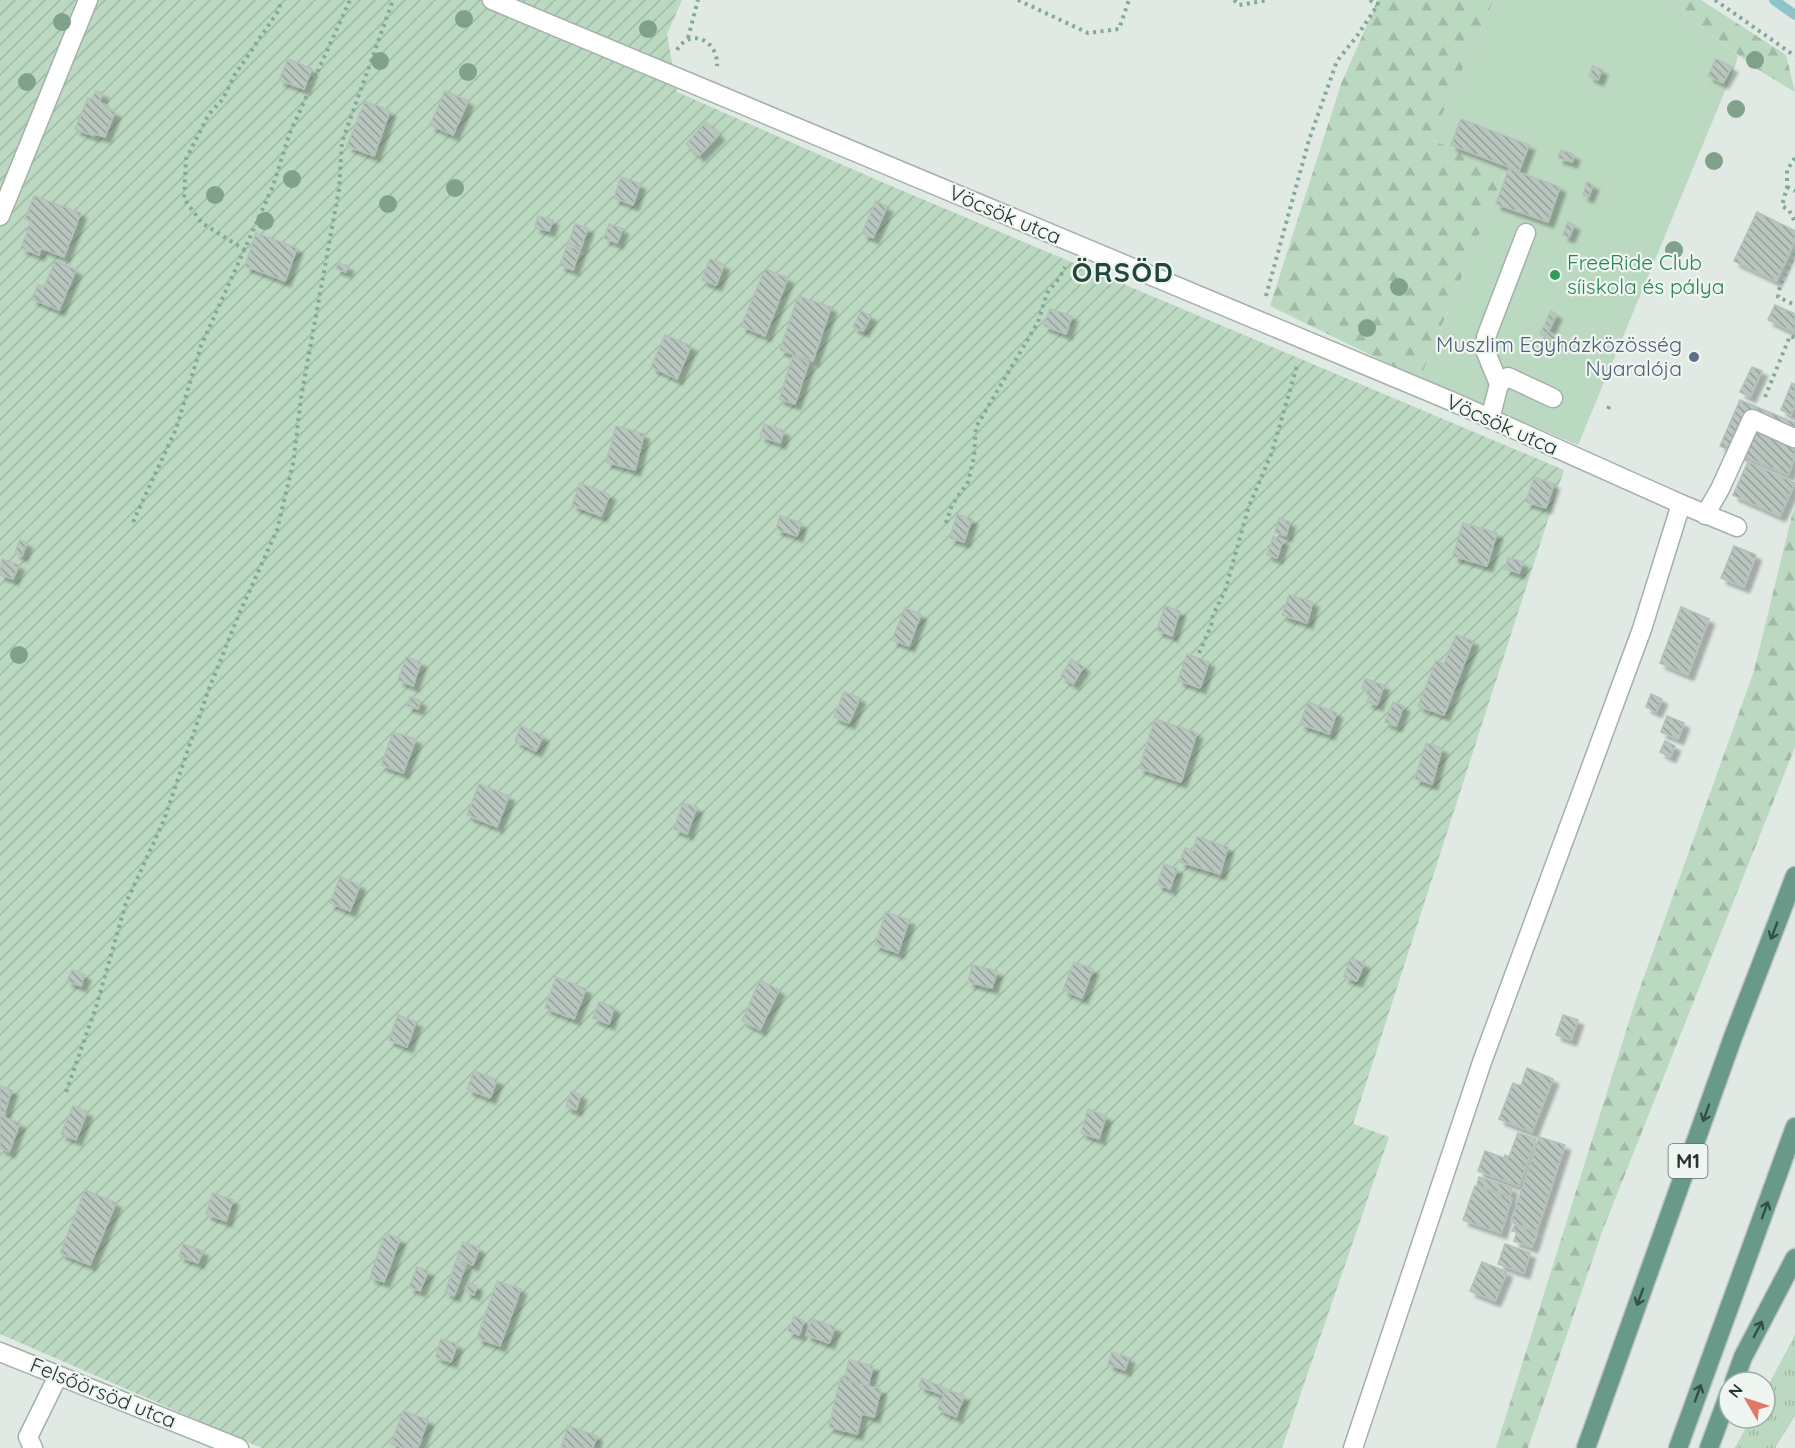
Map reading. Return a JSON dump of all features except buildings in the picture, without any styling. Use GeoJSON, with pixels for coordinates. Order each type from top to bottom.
{"type":"FeatureCollection","features":[{"type":"Feature","properties":{"kind":"main road","name":"M1"},"geometry":{"type":"LineString","coordinates":[[1586,1448],[1733,1037],[1795,876]]}},
{"type":"Feature","properties":{"kind":"main road"},"geometry":{"type":"LineString","coordinates":[[1678,1448],[1795,1127]]}},
{"type":"Feature","properties":{"kind":"main road"},"geometry":{"type":"LineString","coordinates":[[1738,1370],[1795,1258]]}},
{"type":"Feature","properties":{"kind":"main road"},"geometry":{"type":"LineString","coordinates":[[1709,1448],[1717,1426]]}},
{"type":"Feature","properties":{"kind":"street"},"geometry":{"type":"LineString","coordinates":[[0,216],[88,0]]}},
{"type":"Feature","properties":{"kind":"street","name":"Vöcsök utca"},"geometry":{"type":"LineString","coordinates":[[492,0],[1490,419],[1737,527]]}},
{"type":"Feature","properties":{"kind":"street"},"geometry":{"type":"LineString","coordinates":[[1490,419],[1499,384],[1485,350],[1486,337],[1526,233]]}},
{"type":"Feature","properties":{"kind":"street"},"geometry":{"type":"LineString","coordinates":[[1499,384],[1508,377],[1553,398]]}},
{"type":"Feature","properties":{"kind":"street"},"geometry":{"type":"LineString","coordinates":[[1705,514],[1720,489],[1752,419],[1794,438],[1795,436]]}},
{"type":"Feature","properties":{"kind":"street"},"geometry":{"type":"LineString","coordinates":[[1353,1448],[1482,1062],[1638,641],[1681,504]]}},
{"type":"Feature","properties":{"kind":"street","name":"Felsőörsöd utca"},"geometry":{"type":"LineString","coordinates":[[0,1352],[239,1448]]}},
{"type":"Feature","properties":{"kind":"street"},"geometry":{"type":"LineString","coordinates":[[33,1448],[28,1437],[58,1376]]}},
{"type":"Feature","properties":{"kind":"path"},"geometry":{"type":"LineString","coordinates":[[245,250],[202,223],[184,199],[186,159],[209,114],[223,99],[234,76],[279,10],[280,0]]}},
{"type":"Feature","properties":{"kind":"path"},"geometry":{"type":"LineString","coordinates":[[133,522],[176,429],[201,346],[273,186],[289,135],[350,0]]}},
{"type":"Feature","properties":{"kind":"path"},"geometry":{"type":"LineString","coordinates":[[66,1092],[96,1006],[126,903],[164,820],[207,694],[277,530],[293,464],[300,398],[339,189],[342,142],[393,0]]}},
{"type":"Feature","properties":{"kind":"path"},"geometry":{"type":"LineString","coordinates":[[688,38],[698,0]]}},
{"type":"Feature","properties":{"kind":"path"},"geometry":{"type":"LineString","coordinates":[[1018,0],[1088,33],[1119,29],[1129,0]]}},
{"type":"Feature","properties":{"kind":"path"},"geometry":{"type":"LineString","coordinates":[[1234,0],[1239,5],[1269,0]]}},
{"type":"Feature","properties":{"kind":"path"},"geometry":{"type":"LineString","coordinates":[[1370,0],[1377,6]]}},
{"type":"Feature","properties":{"kind":"path"},"geometry":{"type":"LineString","coordinates":[[1262,323],[1268,289],[1309,140],[1337,61],[1358,36],[1379,0]]}},
{"type":"Feature","properties":{"kind":"path"},"geometry":{"type":"LineString","coordinates":[[1715,0],[1795,56]]}},
{"type":"Feature","properties":{"kind":"path"},"geometry":{"type":"LineString","coordinates":[[1795,158],[1787,170],[1787,187],[1782,206],[1789,210],[1795,222]]}},
{"type":"Feature","properties":{"kind":"path"},"geometry":{"type":"LineString","coordinates":[[1787,187],[1795,191]]}},
{"type":"Feature","properties":{"kind":"path"},"geometry":{"type":"LineString","coordinates":[[946,523],[952,505],[968,482],[974,457],[976,427],[1038,322],[1047,293],[1060,278],[1075,245]]}},
{"type":"Feature","properties":{"kind":"path"},"geometry":{"type":"LineString","coordinates":[[1795,253],[1780,285],[1778,297],[1795,305]]}},
{"type":"Feature","properties":{"kind":"path"},"geometry":{"type":"LineString","coordinates":[[1755,420],[1790,336],[1795,338]]}},
{"type":"Feature","properties":{"kind":"path"},"geometry":{"type":"LineString","coordinates":[[1199,653],[1225,591],[1248,508],[1272,452],[1303,341]]}},
{"type":"Feature","properties":{"kind":"path"},"geometry":{"type":"LineString","coordinates":[[1608,409],[1611,402]]}},
{"type":"Feature","properties":{"kind":"green space"},"geometry":{"type":"Polygon","coordinates":[[[0,0],[682,0],[667,34],[677,92],[877,180],[1564,470],[1353,1124],[1389,1137],[1282,1448],[262,1448],[0,1334],[0,0]]]}},
{"type":"Feature","properties":{"kind":"green space"},"geometry":{"type":"Polygon","coordinates":[[[1378,0],[1494,0],[1431,139],[1505,172],[1420,379],[1270,306],[1341,84],[1378,0]]]}},
{"type":"Feature","properties":{"kind":"green space","name":"FreeRide Club síiskola és pálya"},"geometry":{"type":"Polygon","coordinates":[[[1494,0],[1666,0],[1738,55],[1578,445],[1420,379],[1505,172],[1431,139],[1494,0]]]}},
{"type":"Feature","properties":{"kind":"green space"},"geometry":{"type":"Polygon","coordinates":[[[1666,0],[1701,0],[1786,55],[1795,92],[1757,69],[1666,0]]]}},
{"type":"Feature","properties":{"kind":"green space"},"geometry":{"type":"Polygon","coordinates":[[[1795,509],[1795,747],[1602,1232],[1528,1448],[1496,1448],[1636,999],[1754,671],[1795,509]]]}},
{"type":"Feature","properties":{"kind":"green space"},"geometry":{"type":"Polygon","coordinates":[[[1795,1335],[1795,1416],[1775,1448],[1735,1448],[1745,1430],[1777,1430],[1776,1370],[1795,1335]]]}},
{"type":"Feature","properties":{"kind":"waterway"},"geometry":{"type":"LineString","coordinates":[[1774,0],[1795,15]]}},
{"type":"Feature","properties":{"kind":"place","name":"FreeRide Club síiskola és pálya"},"geometry":{"type":"Point","coordinates":[1555,275]}},
{"type":"Feature","properties":{"kind":"place","name":"Muszlim Egyházközösség Nyaralója"},"geometry":{"type":"Point","coordinates":[1694,357]}},
{"type":"Feature","properties":{"kind":"district","name":"ÖRSÖD"},"geometry":{"type":"Point","coordinates":[1123,273]}}]}
